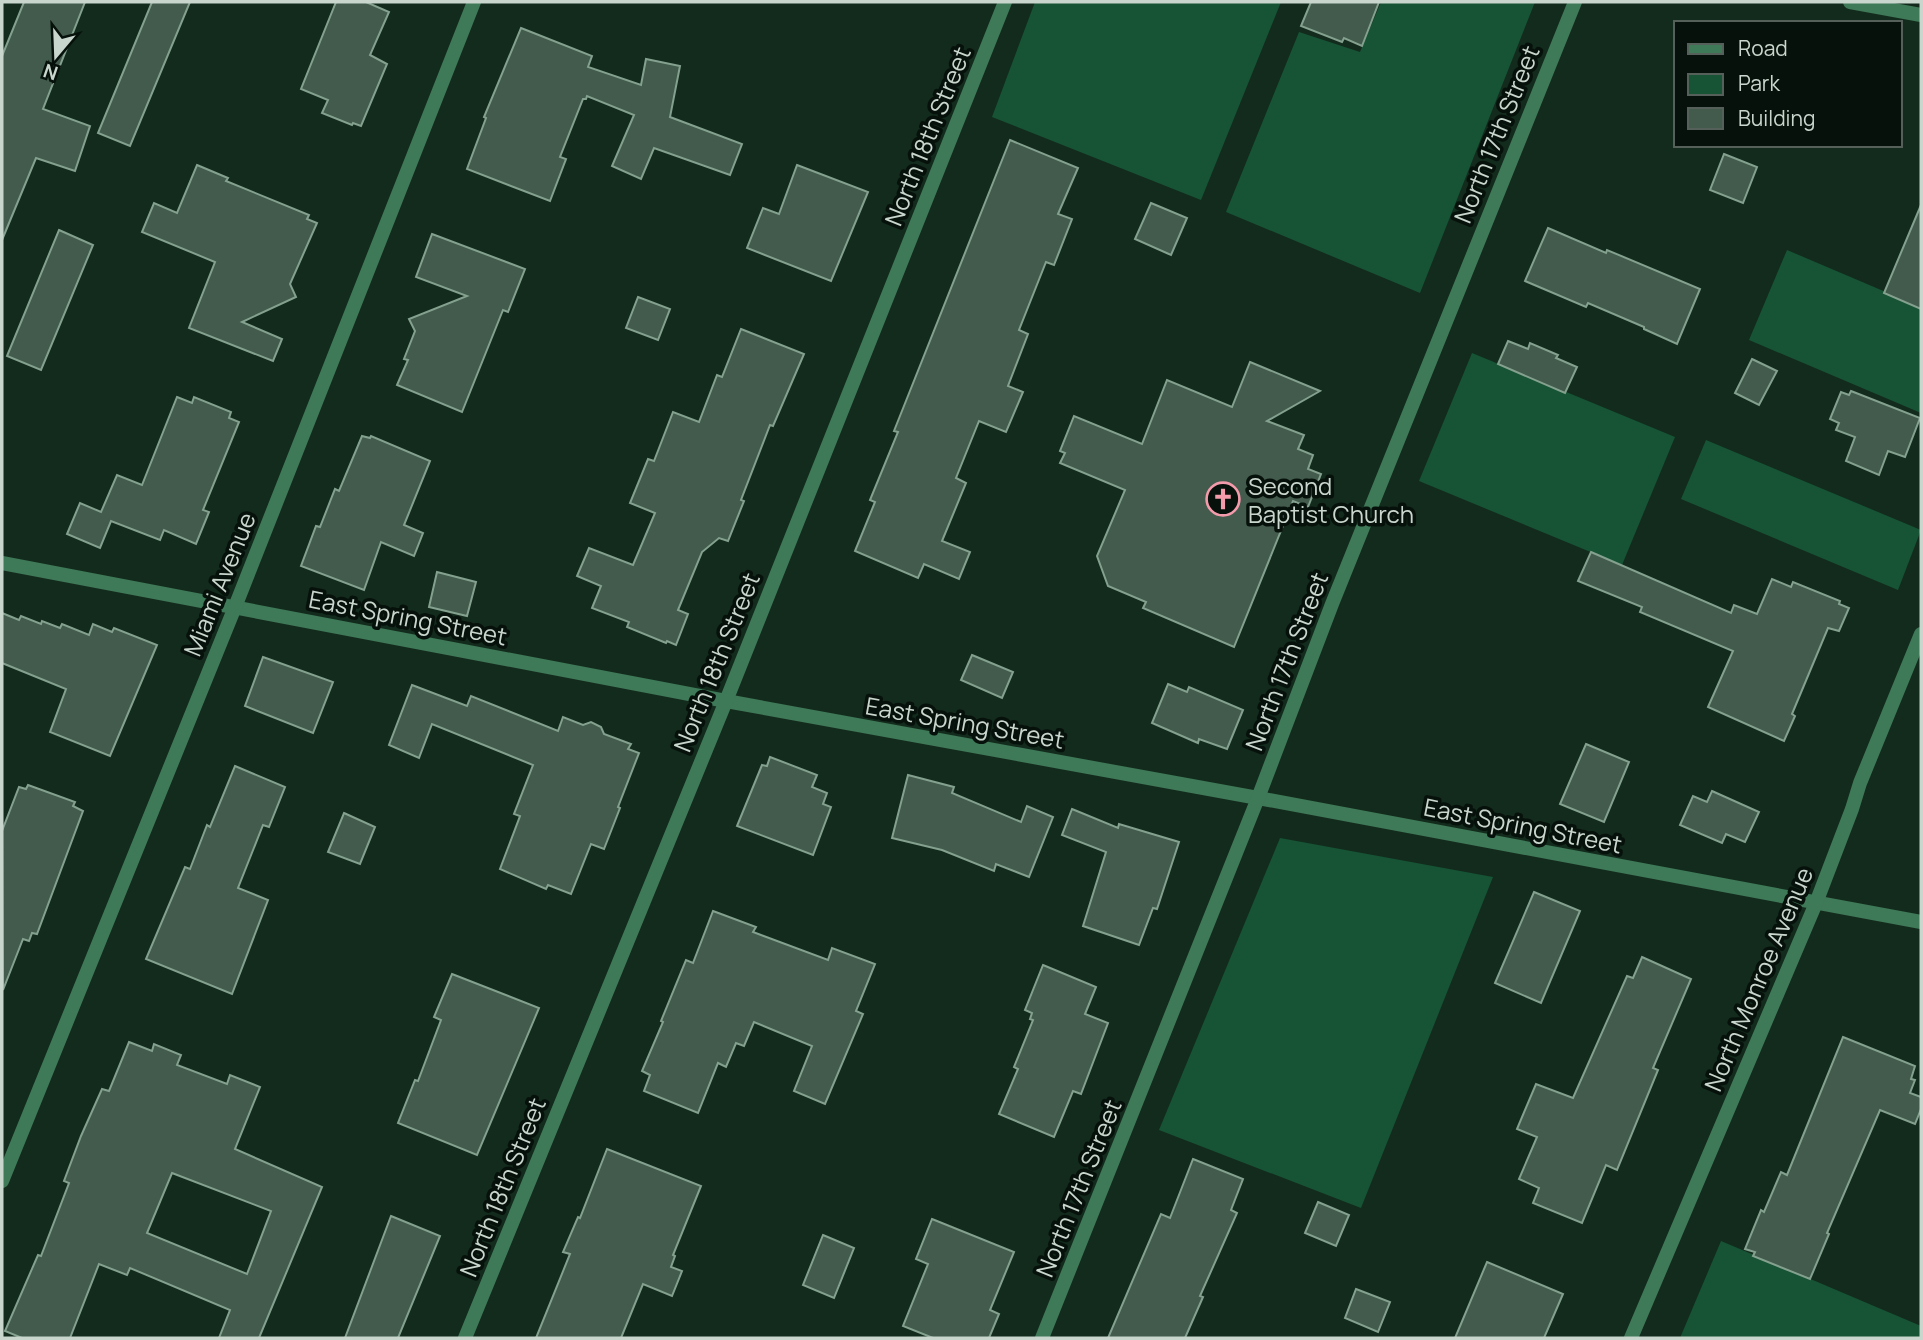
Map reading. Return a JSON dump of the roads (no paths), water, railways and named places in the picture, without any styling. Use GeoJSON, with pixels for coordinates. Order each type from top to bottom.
{"type":"FeatureCollection","features":[{"type":"Feature","properties":{"kind":"street","name":"Miami Avenue"},"geometry":{"type":"LineString","coordinates":[[2,1181],[235,607],[474,2]]}},
{"type":"Feature","properties":{"kind":"street","name":"North 18th Street"},"geometry":{"type":"LineString","coordinates":[[465,1338],[726,701],[1004,2]]}},
{"type":"Feature","properties":{"kind":"street","name":"North 17th Street"},"geometry":{"type":"LineString","coordinates":[[1042,1338],[1258,798],[1332,604],[1575,2]]}},
{"type":"Feature","properties":{"kind":"street"},"geometry":{"type":"LineString","coordinates":[[1850,2],[1921,15]]}},
{"type":"Feature","properties":{"kind":"street","name":"East Spring Street"},"geometry":{"type":"LineString","coordinates":[[2,563],[726,701],[1921,922]]}},
{"type":"Feature","properties":{"kind":"street","name":"North Monroe Avenue"},"geometry":{"type":"LineString","coordinates":[[1631,1338],[1816,903],[1860,783],[1921,634]]}},
{"type":"Feature","properties":{"kind":"place","name":"Second Baptist Church"},"geometry":{"type":"Point","coordinates":[1223,499]}}]}
